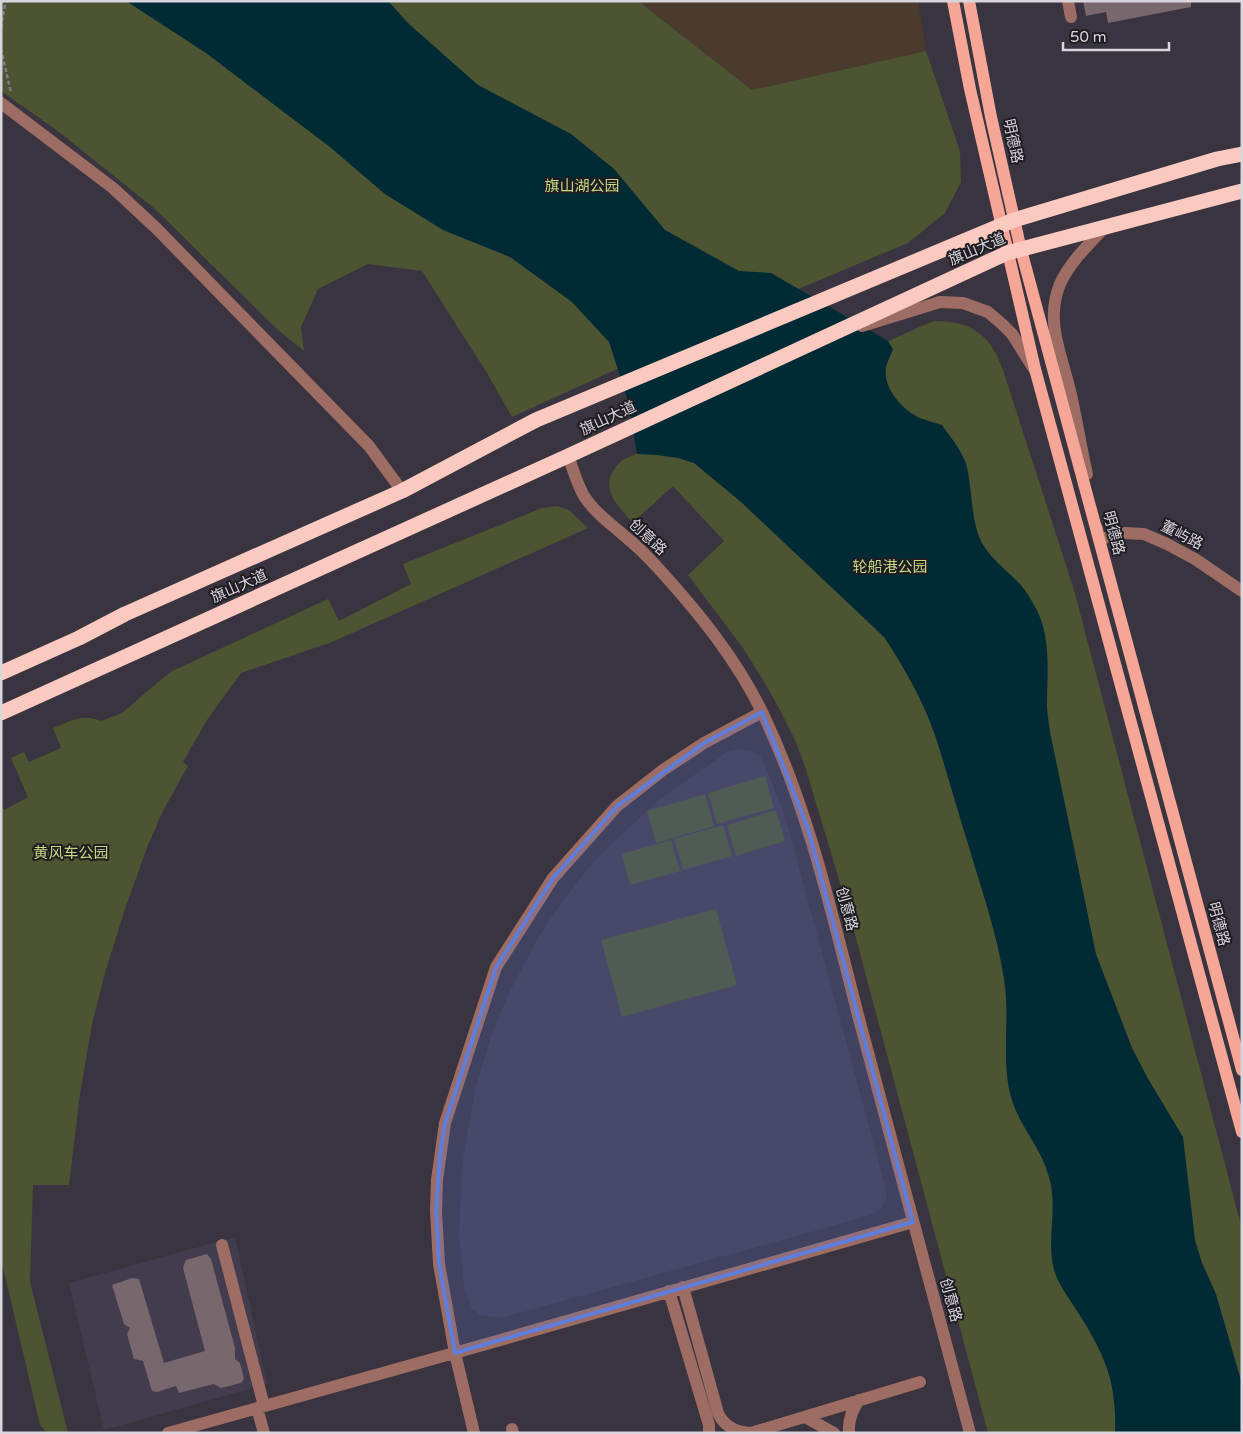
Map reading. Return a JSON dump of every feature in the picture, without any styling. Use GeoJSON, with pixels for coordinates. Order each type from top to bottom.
{"type":"FeatureCollection","features":[{"type":"Feature","properties":{"kind":"highway","name":"旗山大道"},"geometry":{"type":"LineString","coordinates":[[1,673],[79,638],[124,614],[402,491],[536,420],[1007,222],[1217,159],[1242,154]]}},
{"type":"Feature","properties":{"kind":"highway","name":"旗山大道"},"geometry":{"type":"LineString","coordinates":[[1,713],[568,456],[830,334],[1014,252],[1242,191]]}},
{"type":"Feature","properties":{"kind":"highway"},"geometry":{"type":"LineString","coordinates":[[1,661],[79,638]]}},
{"type":"Feature","properties":{"kind":"main road","name":"明德路"},"geometry":{"type":"LineString","coordinates":[[953,1],[970,89],[1014,252],[1099,539],[1242,1070]]}},
{"type":"Feature","properties":{"kind":"main road","name":"明德路"},"geometry":{"type":"LineString","coordinates":[[968,1],[1007,222]]}},
{"type":"Feature","properties":{"kind":"main road"},"geometry":{"type":"LineString","coordinates":[[1014,252],[1035,369],[1242,1132]]}},
{"type":"Feature","properties":{"kind":"street"},"geometry":{"type":"LineString","coordinates":[[1068,1],[1071,17]]}},
{"type":"Feature","properties":{"kind":"street"},"geometry":{"type":"LineString","coordinates":[[1,103],[113,188],[156,228],[369,446],[402,491]]}},
{"type":"Feature","properties":{"kind":"street"},"geometry":{"type":"LineString","coordinates":[[1099,539],[1071,393],[1055,333],[1053,311],[1061,282],[1069,268],[1105,227]]}},
{"type":"Feature","properties":{"kind":"street"},"geometry":{"type":"LineString","coordinates":[[830,334],[940,302],[962,303],[988,312],[1002,324],[1012,334],[1035,369]]}},
{"type":"Feature","properties":{"kind":"street","name":"创意路"},"geometry":{"type":"LineString","coordinates":[[568,456],[584,496],[604,519],[639,549],[694,607],[732,659],[762,712],[793,783],[808,828],[970,1433]]}},
{"type":"Feature","properties":{"kind":"street","name":"董屿路"},"geometry":{"type":"LineString","coordinates":[[1099,539],[1125,534],[1144,534],[1195,558],[1242,591]]}},
{"type":"Feature","properties":{"kind":"street"},"geometry":{"type":"LineString","coordinates":[[474,1433],[455,1353],[439,1264],[436,1210],[440,1154],[445,1123],[496,968],[553,878],[617,806],[663,770],[704,743],[762,712]]}},
{"type":"Feature","properties":{"kind":"street"},"geometry":{"type":"LineString","coordinates":[[168,1433],[914,1222]]}},
{"type":"Feature","properties":{"kind":"street"},"geometry":{"type":"LineString","coordinates":[[222,1245],[260,1407],[264,1433]]}},
{"type":"Feature","properties":{"kind":"street"},"geometry":{"type":"LineString","coordinates":[[683,1287],[721,1420],[738,1431],[751,1433],[920,1382]]}},
{"type":"Feature","properties":{"kind":"street"},"geometry":{"type":"LineString","coordinates":[[669,1291],[707,1419],[709,1433]]}},
{"type":"Feature","properties":{"kind":"street"},"geometry":{"type":"LineString","coordinates":[[849,1433],[850,1417],[853,1408],[859,1400]]}},
{"type":"Feature","properties":{"kind":"street"},"geometry":{"type":"LineString","coordinates":[[805,1417],[834,1433]]}},
{"type":"Feature","properties":{"kind":"path"},"geometry":{"type":"LineString","coordinates":[[1,28],[7,1]]}},
{"type":"Feature","properties":{"kind":"path"},"geometry":{"type":"LineString","coordinates":[[1,49],[16,114]]}},
{"type":"Feature","properties":{"kind":"highlighted area"},"geometry":{"type":"Polygon","coordinates":[[[762,712],[808,828],[913,1222],[455,1353],[439,1264],[436,1211],[440,1154],[445,1123],[496,967],[553,878],[617,806],[704,743],[762,712]]]}},
{"type":"Feature","properties":{"kind":"shaded area"},"geometry":{"type":"Polygon","coordinates":[[[638,1],[918,1],[926,51],[752,90],[638,1]]]}},
{"type":"Feature","properties":{"kind":"shaded area"},"geometry":{"type":"Polygon","coordinates":[[[730,750],[751,751],[760,756],[785,816],[886,1189],[886,1198],[882,1207],[875,1213],[865,1217],[502,1318],[480,1315],[472,1309],[464,1288],[459,1235],[462,1163],[475,1090],[493,1030],[510,991],[540,934],[558,907],[584,873],[605,850],[660,799],[730,750]]]}},
{"type":"Feature","properties":{"kind":"shaded area"},"geometry":{"type":"Polygon","coordinates":[[[235,1237],[267,1384],[104,1430],[69,1283],[235,1237]]]}},
{"type":"Feature","properties":{"kind":"green space","name":"旗山湖公园"},"geometry":{"type":"Polygon","coordinates":[[[1,1],[638,1],[752,90],[926,51],[960,151],[961,182],[945,213],[908,243],[722,321],[512,417],[487,373],[422,271],[368,264],[318,289],[301,327],[304,351],[278,330],[155,209],[59,132],[1,91],[1,1]]]}},
{"type":"Feature","properties":{"kind":"green space","name":"轮船港公园"},"geometry":{"type":"Polygon","coordinates":[[[935,321],[961,324],[971,328],[980,334],[994,350],[1004,373],[1074,590],[1242,1229],[1242,1433],[988,1433],[850,916],[806,770],[796,742],[763,680],[743,648],[688,575],[724,541],[673,486],[640,516],[631,521],[618,506],[610,492],[610,477],[622,460],[935,321]]]}},
{"type":"Feature","properties":{"kind":"green space","name":"黄风车公园"},"geometry":{"type":"Polygon","coordinates":[[[557,506],[569,510],[588,528],[332,642],[241,673],[207,720],[183,762],[188,766],[163,811],[148,845],[105,973],[92,1024],[80,1094],[69,1185],[33,1185],[30,1282],[68,1433],[47,1433],[40,1425],[1,1259],[1,805],[4,810],[28,797],[11,758],[24,752],[29,762],[61,748],[53,728],[77,719],[88,718],[101,721],[122,713],[170,672],[328,599],[339,621],[411,584],[403,564],[542,508],[557,506]]]}},
{"type":"Feature","properties":{"kind":"green space"},"geometry":{"type":"Polygon","coordinates":[[[765,776],[774,808],[717,824],[708,793],[765,776]]]}},
{"type":"Feature","properties":{"kind":"green space"},"geometry":{"type":"Polygon","coordinates":[[[705,794],[714,826],[656,843],[647,811],[705,794]]]}},
{"type":"Feature","properties":{"kind":"green space"},"geometry":{"type":"Polygon","coordinates":[[[776,810],[785,841],[736,856],[727,825],[776,810]]]}},
{"type":"Feature","properties":{"kind":"green space"},"geometry":{"type":"Polygon","coordinates":[[[723,825],[732,856],[683,870],[674,839],[723,825]]]}},
{"type":"Feature","properties":{"kind":"green space"},"geometry":{"type":"Polygon","coordinates":[[[671,840],[680,871],[630,885],[622,854],[671,840]]]}},
{"type":"Feature","properties":{"kind":"green space"},"geometry":{"type":"Polygon","coordinates":[[[716,909],[737,985],[622,1017],[601,940],[716,909]]]}},
{"type":"Feature","properties":{"kind":"water"},"geometry":{"type":"Polygon","coordinates":[[[126,1],[388,1],[409,24],[478,85],[571,134],[614,169],[665,230],[739,271],[771,273],[888,341],[893,349],[886,368],[887,382],[890,389],[899,402],[910,412],[922,419],[942,425],[956,445],[967,467],[974,517],[982,543],[1024,589],[1040,617],[1044,629],[1048,667],[1047,708],[1050,732],[1096,954],[1132,1048],[1183,1137],[1195,1240],[1202,1263],[1216,1294],[1242,1384],[1242,1433],[1115,1433],[1114,1399],[1108,1370],[1096,1343],[1060,1284],[1053,1265],[1051,1243],[1053,1200],[1049,1177],[1040,1154],[1017,1113],[1009,1089],[1006,1062],[1006,993],[1001,962],[988,911],[931,725],[913,686],[884,637],[741,502],[694,463],[678,458],[637,454],[629,404],[609,342],[572,302],[510,257],[443,230],[385,194],[330,147],[206,53],[126,1]]]}},
{"type":"Feature","properties":{"kind":"building"},"geometry":{"type":"Polygon","coordinates":[[[1083,1],[1191,1],[1191,7],[1108,23],[1106,12],[1086,16],[1083,1]]]}},
{"type":"Feature","properties":{"kind":"building"},"geometry":{"type":"Polygon","coordinates":[[[207,1254],[211,1259],[235,1348],[235,1359],[240,1363],[244,1379],[241,1383],[221,1388],[214,1384],[179,1393],[176,1386],[157,1392],[152,1391],[143,1361],[134,1359],[127,1334],[130,1328],[124,1324],[112,1285],[132,1278],[139,1279],[164,1363],[205,1351],[183,1268],[186,1260],[207,1254]]]}}]}
